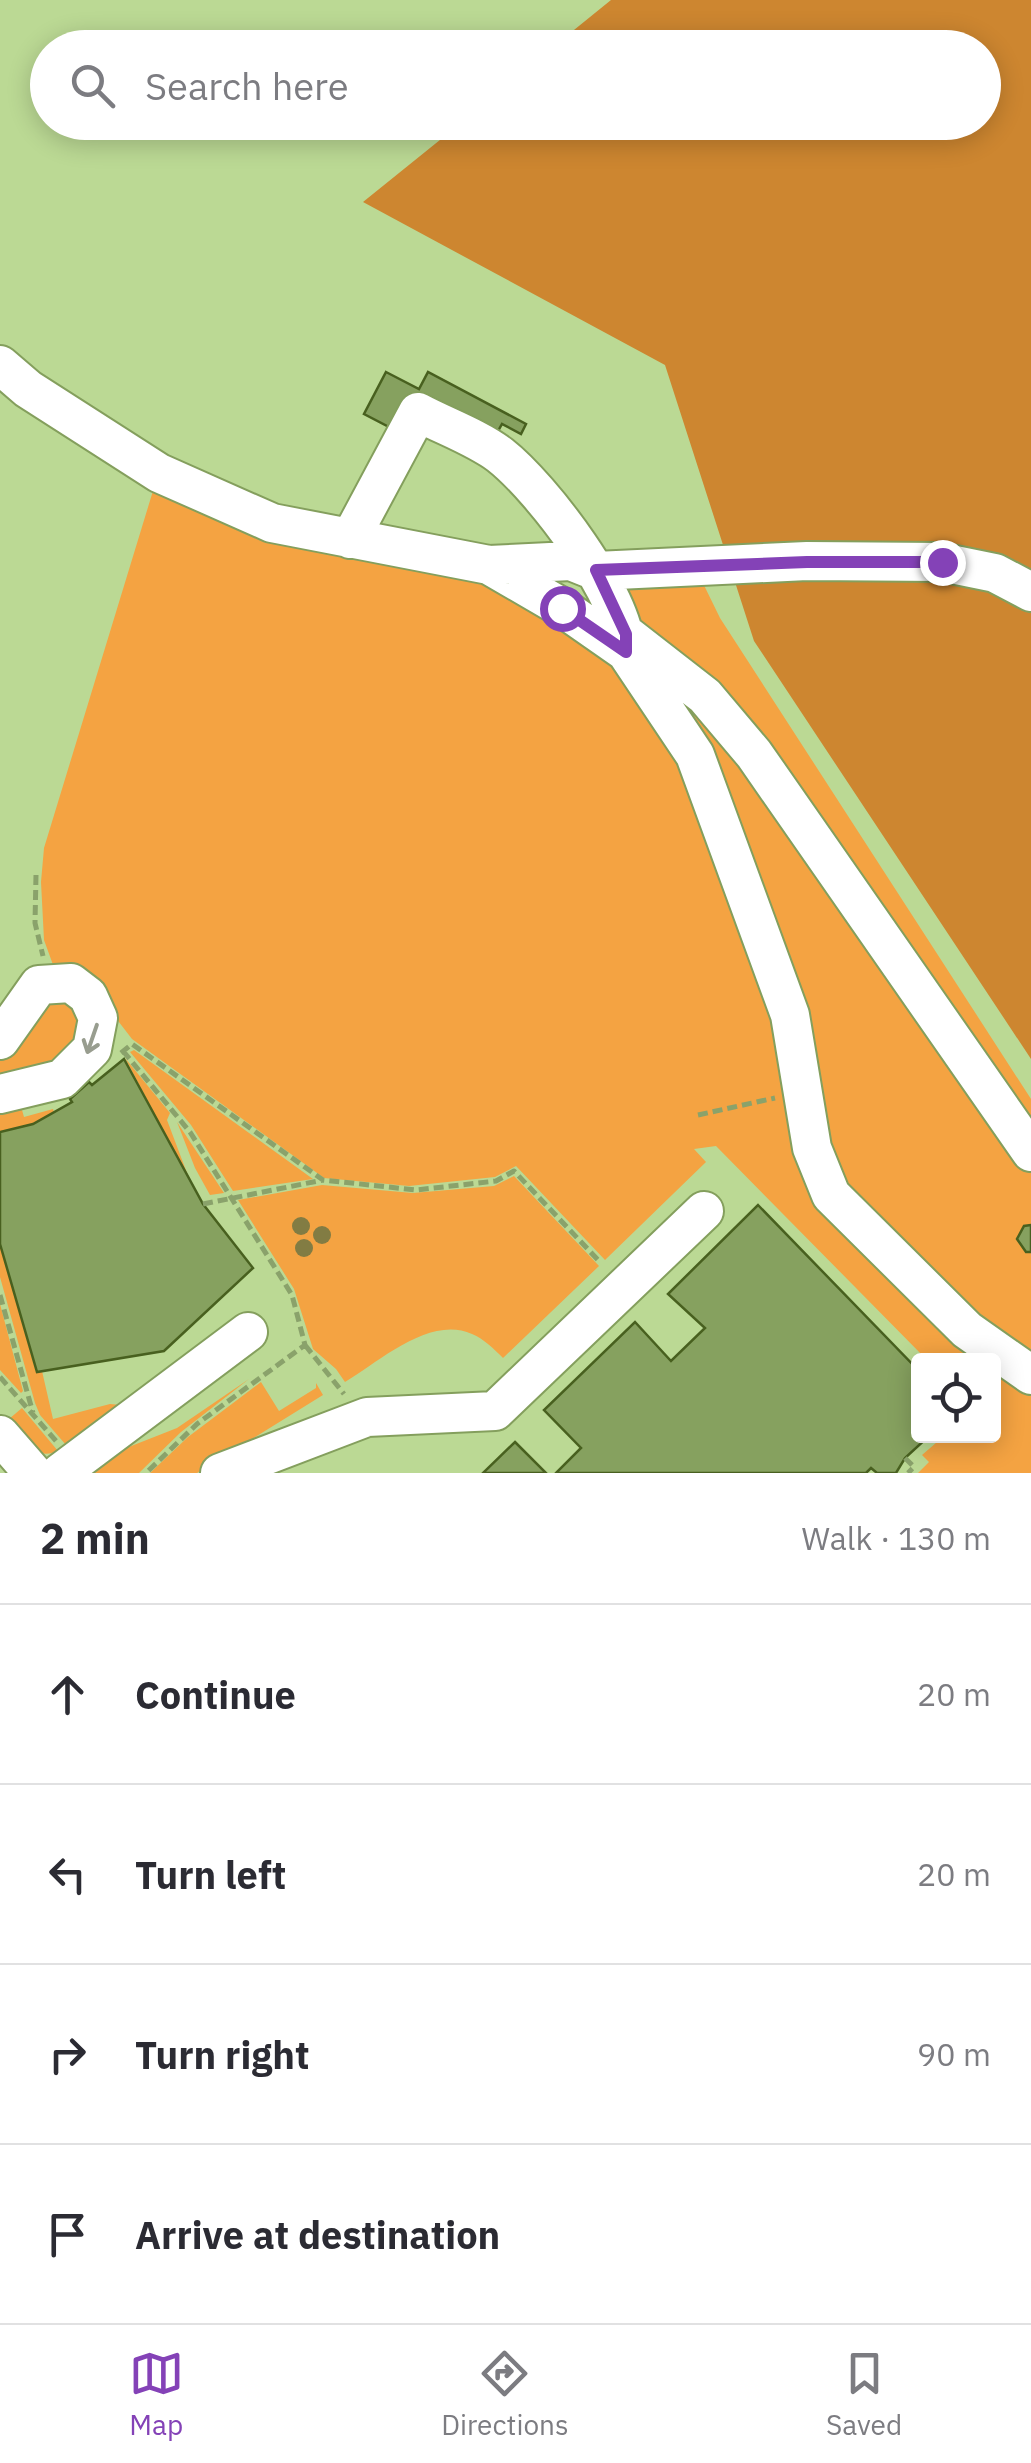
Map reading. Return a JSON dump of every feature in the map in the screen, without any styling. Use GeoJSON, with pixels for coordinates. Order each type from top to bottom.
{"type":"FeatureCollection","features":[{"type":"Feature","properties":{"kind":"street"},"geometry":{"type":"LineString","coordinates":[[0,364],[28,389],[159,473],[272,524],[490,565],[570,561],[596,570],[807,562],[942,562],[995,573],[1031,592]]}},
{"type":"Feature","properties":{"kind":"street"},"geometry":{"type":"LineString","coordinates":[[350,539],[418,412],[499,454],[540,496],[596,570],[626,643],[695,755],[790,1015],[812,1148],[830,1195],[967,1330],[1031,1376]]}},
{"type":"Feature","properties":{"kind":"street"},"geometry":{"type":"LineString","coordinates":[[490,565],[626,643],[705,696],[754,754],[1031,1152]]}},
{"type":"Feature","properties":{"kind":"street"},"geometry":{"type":"LineString","coordinates":[[0,1040],[39,985],[70,983],[88,996],[98,1018],[92,1049],[62,1079],[0,1094]]}},
{"type":"Feature","properties":{"kind":"street"},"geometry":{"type":"LineString","coordinates":[[235,1468],[366,1417],[495,1411],[704,1210]]}},
{"type":"Feature","properties":{"kind":"street"},"geometry":{"type":"LineString","coordinates":[[60,1473],[248,1332]]}},
{"type":"Feature","properties":{"kind":"street"},"geometry":{"type":"LineString","coordinates":[[0,1435],[33,1473]]}},
{"type":"Feature","properties":{"kind":"path"},"geometry":{"type":"LineString","coordinates":[[36,874],[35,923],[50,984]]}},
{"type":"Feature","properties":{"kind":"path"},"geometry":{"type":"LineString","coordinates":[[112,1060],[132,1044],[323,1180]]}},
{"type":"Feature","properties":{"kind":"path"},"geometry":{"type":"LineString","coordinates":[[124,1051],[190,1132],[232,1198],[292,1296],[306,1346],[338,1384],[358,1421]]}},
{"type":"Feature","properties":{"kind":"path"},"geometry":{"type":"LineString","coordinates":[[698,1115],[802,1092]]}},
{"type":"Feature","properties":{"kind":"path"},"geometry":{"type":"LineString","coordinates":[[203,1204],[323,1180],[416,1190],[496,1181],[514,1171],[600,1262]]}},
{"type":"Feature","properties":{"kind":"path"},"geometry":{"type":"LineString","coordinates":[[0,1295],[34,1416],[0,1377]]}},
{"type":"Feature","properties":{"kind":"path"},"geometry":{"type":"LineString","coordinates":[[146,1473],[197,1424],[306,1346]]}},
{"type":"Feature","properties":{"kind":"path"},"geometry":{"type":"LineString","coordinates":[[906,1458],[914,1467],[908,1473]]}},
{"type":"Feature","properties":{"kind":"shaded area"},"geometry":{"type":"Polygon","coordinates":[[[611,0],[1031,0],[1031,1059],[754,641],[665,365],[363,202],[440,140],[1001,140],[1001,30],[574,30],[611,0]]]}},
{"type":"Feature","properties":{"kind":"shaded area"},"geometry":{"type":"Polygon","coordinates":[[[156,481],[466,571],[619,658],[684,749],[771,983],[803,1153],[999,1353],[920,1353],[716,1146],[694,1149],[706,1162],[605,1260],[516,1166],[495,1177],[409,1186],[324,1178],[132,1039],[112,1013],[56,973],[44,940],[44,848],[156,481]]]}},
{"type":"Feature","properties":{"kind":"shaded area"},"geometry":{"type":"Polygon","coordinates":[[[699,575],[720,618],[1031,1099],[1031,1125],[635,631],[621,583],[699,575]]]}},
{"type":"Feature","properties":{"kind":"shaded area"},"geometry":{"type":"Polygon","coordinates":[[[652,672],[717,726],[970,1077],[1031,1172],[1031,1366],[851,1207],[652,672]]]}},
{"type":"Feature","properties":{"kind":"shaded area"},"geometry":{"type":"Polygon","coordinates":[[[60,995],[80,1012],[71,1043],[54,1061],[0,1080],[0,1049],[31,1006],[60,995]]]}},
{"type":"Feature","properties":{"kind":"shaded area"},"geometry":{"type":"Polygon","coordinates":[[[134,1050],[313,1179],[233,1191],[191,1125],[130,1052],[134,1050]]]}},
{"type":"Feature","properties":{"kind":"shaded area"},"geometry":{"type":"Polygon","coordinates":[[[125,1058],[170,1113],[167,1120],[190,1181],[125,1058]]]}},
{"type":"Feature","properties":{"kind":"shaded area"},"geometry":{"type":"Polygon","coordinates":[[[53,1109],[33,1124],[0,1132],[0,1111],[22,1110],[24,1117],[53,1109]]]}},
{"type":"Feature","properties":{"kind":"shaded area"},"geometry":{"type":"Polygon","coordinates":[[[177,1122],[224,1193],[210,1195],[177,1122]]]}},
{"type":"Feature","properties":{"kind":"shaded area"},"geometry":{"type":"Polygon","coordinates":[[[514,1176],[599,1266],[503,1358],[472,1334],[439,1331],[406,1343],[345,1382],[313,1349],[294,1289],[238,1200],[322,1185],[413,1193],[494,1186],[514,1176]]]}},
{"type":"Feature","properties":{"kind":"shaded area"},"geometry":{"type":"Polygon","coordinates":[[[0,1244],[36,1372],[42,1371],[53,1419],[110,1404],[121,1405],[66,1445],[40,1415],[35,1403],[0,1277],[0,1244]]]}},
{"type":"Feature","properties":{"kind":"shaded area"},"geometry":{"type":"Polygon","coordinates":[[[0,1304],[23,1391],[21,1393],[0,1370],[0,1304]]]}},
{"type":"Feature","properties":{"kind":"shaded area"},"geometry":{"type":"Polygon","coordinates":[[[1001,1355],[1031,1386],[1031,1473],[918,1473],[929,1462],[922,1455],[936,1443],[1001,1443],[1001,1355]]]}},
{"type":"Feature","properties":{"kind":"shaded area"},"geometry":{"type":"Polygon","coordinates":[[[249,1379],[181,1432],[139,1473],[89,1473],[111,1454],[177,1428],[249,1379]]]}},
{"type":"Feature","properties":{"kind":"shaded area"},"geometry":{"type":"Polygon","coordinates":[[[261,1382],[279,1411],[316,1388],[316,1383],[323,1395],[197,1473],[150,1473],[188,1437],[261,1382]]]}},
{"type":"Feature","properties":{"kind":"shaded area"},"geometry":{"type":"Polygon","coordinates":[[[22,1408],[58,1451],[42,1453],[24,1440],[9,1419],[22,1408]]]}},
{"type":"Feature","properties":{"kind":"building"},"geometry":{"type":"Polygon","coordinates":[[[386,372],[419,389],[428,372],[526,424],[521,434],[502,424],[492,442],[393,429],[364,414],[386,372]]]}},
{"type":"Feature","properties":{"kind":"building"},"geometry":{"type":"Polygon","coordinates":[[[124,1059],[203,1204],[253,1268],[164,1351],[37,1372],[0,1244],[0,1132],[33,1124],[72,1102],[70,1099],[89,1082],[92,1085],[124,1059]]]}},
{"type":"Feature","properties":{"kind":"building"},"geometry":{"type":"Polygon","coordinates":[[[758,1205],[911,1363],[911,1443],[921,1443],[896,1473],[877,1473],[871,1468],[866,1473],[556,1473],[581,1448],[544,1410],[635,1322],[671,1361],[705,1328],[668,1294],[758,1205]]]}},
{"type":"Feature","properties":{"kind":"building"},"geometry":{"type":"Polygon","coordinates":[[[1031,1225],[1031,1252],[1026,1252],[1017,1239],[1024,1226],[1031,1225]]]}},
{"type":"Feature","properties":{"kind":"building"},"geometry":{"type":"Polygon","coordinates":[[[515,1442],[546,1473],[483,1473],[515,1442]]]}},
{"type":"Feature","properties":{"kind":"route"},"geometry":{"type":"LineString","coordinates":[[562,608],[626,652],[626,634],[596,570],[807,562],[942,562]]}}]}
